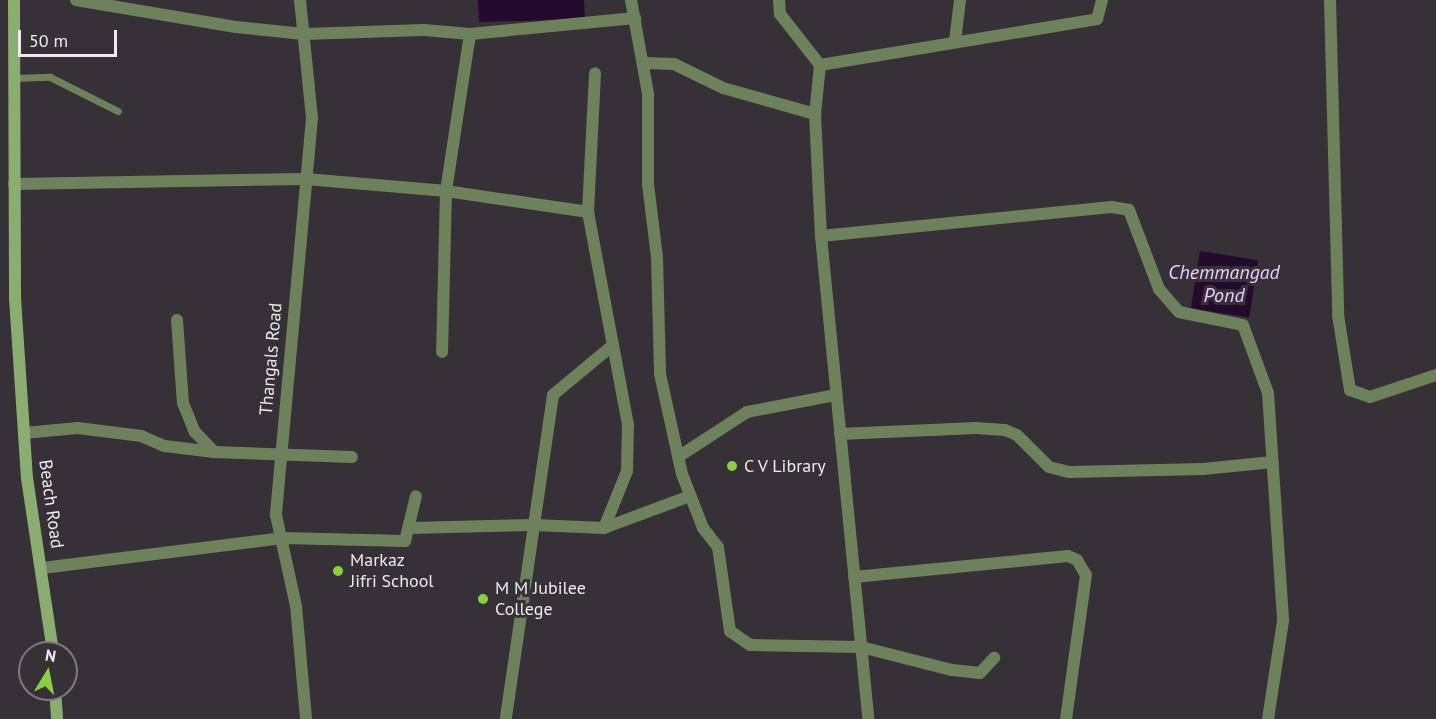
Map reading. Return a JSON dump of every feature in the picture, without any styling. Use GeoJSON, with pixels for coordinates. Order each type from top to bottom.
{"type":"FeatureCollection","features":[{"type":"Feature","properties":{"kind":"main road","name":"Beach Road"},"geometry":{"type":"LineString","coordinates":[[14,0],[15,298],[24,433],[51,641]]}},
{"type":"Feature","properties":{"kind":"main road"},"geometry":{"type":"LineString","coordinates":[[56,701],[57,719]]}},
{"type":"Feature","properties":{"kind":"street"},"geometry":{"type":"LineString","coordinates":[[76,0],[236,27],[304,34],[424,30],[470,34],[635,18]]}},
{"type":"Feature","properties":{"kind":"street","name":"Thangals Road"},"geometry":{"type":"LineString","coordinates":[[300,0],[312,118],[276,515],[296,606],[306,719]]}},
{"type":"Feature","properties":{"kind":"street"},"geometry":{"type":"LineString","coordinates":[[631,0],[644,63],[660,374],[678,458],[690,496],[703,528],[718,547],[730,631],[750,645],[861,646],[952,670],[980,673],[994,658]]}},
{"type":"Feature","properties":{"kind":"street"},"geometry":{"type":"LineString","coordinates":[[779,0],[780,14],[820,65],[815,114],[821,236],[868,719]]}},
{"type":"Feature","properties":{"kind":"street"},"geometry":{"type":"LineString","coordinates":[[955,41],[960,0]]}},
{"type":"Feature","properties":{"kind":"street"},"geometry":{"type":"LineString","coordinates":[[820,65],[1097,19],[1102,0]]}},
{"type":"Feature","properties":{"kind":"street"},"geometry":{"type":"LineString","coordinates":[[1330,0],[1338,315],[1350,390],[1370,397],[1436,375]]}},
{"type":"Feature","properties":{"kind":"street"},"geometry":{"type":"LineString","coordinates":[[442,352],[446,191],[470,34]]}},
{"type":"Feature","properties":{"kind":"street"},"geometry":{"type":"LineString","coordinates":[[644,63],[674,64],[723,88],[815,114]]}},
{"type":"Feature","properties":{"kind":"street"},"geometry":{"type":"LineString","coordinates":[[595,73],[588,212],[628,425],[627,471],[604,528]]}},
{"type":"Feature","properties":{"kind":"street"},"geometry":{"type":"LineString","coordinates":[[14,184],[306,179],[446,191],[588,212]]}},
{"type":"Feature","properties":{"kind":"street"},"geometry":{"type":"LineString","coordinates":[[821,236],[1112,207],[1129,210],[1159,289],[1179,312],[1243,325],[1268,393],[1273,462],[1283,621],[1268,719]]}},
{"type":"Feature","properties":{"kind":"street"},"geometry":{"type":"LineString","coordinates":[[177,320],[183,403],[195,432],[214,452]]}},
{"type":"Feature","properties":{"kind":"street"},"geometry":{"type":"LineString","coordinates":[[506,719],[553,395],[613,345]]}},
{"type":"Feature","properties":{"kind":"street"},"geometry":{"type":"LineString","coordinates":[[678,458],[747,412],[836,395]]}},
{"type":"Feature","properties":{"kind":"street"},"geometry":{"type":"LineString","coordinates":[[24,433],[78,428],[141,436],[165,446],[214,452],[280,457],[352,457]]}},
{"type":"Feature","properties":{"kind":"street"},"geometry":{"type":"LineString","coordinates":[[840,435],[976,428],[1005,430],[1017,435],[1049,467],[1069,472],[1203,469],[1273,462]]}},
{"type":"Feature","properties":{"kind":"street"},"geometry":{"type":"LineString","coordinates":[[42,568],[282,538],[405,540],[410,528],[416,496]]}},
{"type":"Feature","properties":{"kind":"street"},"geometry":{"type":"LineString","coordinates":[[410,528],[535,525],[604,528],[690,496]]}},
{"type":"Feature","properties":{"kind":"street"},"geometry":{"type":"LineString","coordinates":[[854,577],[1068,556],[1077,560],[1086,575],[1066,719]]}},
{"type":"Feature","properties":{"kind":"lane"},"geometry":{"type":"LineString","coordinates":[[13,78],[50,76],[118,111]]}},
{"type":"Feature","properties":{"kind":"water"},"geometry":{"type":"Polygon","coordinates":[[[478,0],[584,0],[585,19],[479,22],[478,0]]]}},
{"type":"Feature","properties":{"kind":"water","name":"Chemmangad Pond"},"geometry":{"type":"Polygon","coordinates":[[[1200,251],[1258,260],[1249,318],[1191,308],[1200,251]]]}},
{"type":"Feature","properties":{"kind":"place","name":"C V Library"},"geometry":{"type":"Point","coordinates":[732,466]}},
{"type":"Feature","properties":{"kind":"place","name":"Markaz Jifri School"},"geometry":{"type":"Point","coordinates":[338,571]}},
{"type":"Feature","properties":{"kind":"place","name":"M M Jubilee College"},"geometry":{"type":"Point","coordinates":[483,599]}}]}
